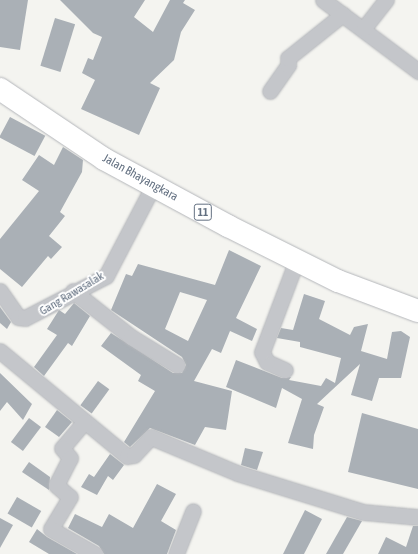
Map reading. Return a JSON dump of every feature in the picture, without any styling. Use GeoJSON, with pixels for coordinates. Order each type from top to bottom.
{"type":"FeatureCollection","features":[{"type":"Feature","properties":{"kind":"highway","name":"Jalan Bhayangkara"},"geometry":{"type":"LineString","coordinates":[[0,90],[104,159],[296,262],[383,301],[418,311]]}},
{"type":"Feature","properties":{"kind":"street"},"geometry":{"type":"LineString","coordinates":[[323,0],[364,28],[418,71]]}},
{"type":"Feature","properties":{"kind":"street"},"geometry":{"type":"LineString","coordinates":[[364,28],[386,0]]}},
{"type":"Feature","properties":{"kind":"street"},"geometry":{"type":"LineString","coordinates":[[270,91],[288,65],[288,58],[343,14]]}},
{"type":"Feature","properties":{"kind":"street","name":"Gang Rawasalak"},"geometry":{"type":"LineString","coordinates":[[0,291],[18,317],[24,318],[73,291],[106,276],[153,186]]}},
{"type":"Feature","properties":{"kind":"street"},"geometry":{"type":"LineString","coordinates":[[285,370],[266,362],[262,352],[296,262]]}},
{"type":"Feature","properties":{"kind":"street"},"geometry":{"type":"LineString","coordinates":[[73,291],[131,337],[177,365]]}},
{"type":"Feature","properties":{"kind":"street"},"geometry":{"type":"LineString","coordinates":[[0,351],[84,422],[130,457],[151,437],[230,470],[363,512],[418,517]]}},
{"type":"Feature","properties":{"kind":"street"},"geometry":{"type":"LineString","coordinates":[[84,422],[62,448],[70,458],[56,485],[70,497],[51,529],[94,554]]}},
{"type":"Feature","properties":{"kind":"street"},"geometry":{"type":"LineString","coordinates":[[176,554],[193,511]]}},
{"type":"Feature","properties":{"kind":"building"},"geometry":{"type":"Polygon","coordinates":[[[0,0],[28,0],[20,50],[0,47],[0,0]]]}},
{"type":"Feature","properties":{"kind":"building"},"geometry":{"type":"Polygon","coordinates":[[[60,0],[145,0],[134,17],[153,32],[170,0],[185,0],[183,3],[195,10],[181,32],[174,60],[150,83],[160,88],[139,135],[81,109],[95,80],[82,73],[88,58],[93,60],[102,37],[93,33],[60,0]]]}},
{"type":"Feature","properties":{"kind":"building"},"geometry":{"type":"Polygon","coordinates":[[[55,18],[75,24],[60,72],[40,66],[55,18]]]}},
{"type":"Feature","properties":{"kind":"building"},"geometry":{"type":"Polygon","coordinates":[[[10,117],[45,136],[35,156],[0,138],[10,117]]]}},
{"type":"Feature","properties":{"kind":"building"},"geometry":{"type":"Polygon","coordinates":[[[63,147],[83,160],[82,172],[60,212],[65,216],[49,236],[62,247],[51,259],[48,256],[22,287],[0,269],[0,239],[39,191],[22,180],[39,155],[54,165],[63,147]]]}},
{"type":"Feature","properties":{"kind":"building"},"geometry":{"type":"Polygon","coordinates":[[[229,250],[261,266],[236,318],[257,329],[252,341],[230,331],[221,353],[212,349],[194,381],[232,391],[226,430],[205,427],[195,445],[150,428],[130,447],[124,442],[155,391],[138,381],[141,375],[101,346],[111,333],[173,373],[182,373],[186,365],[182,357],[111,310],[126,274],[132,276],[138,264],[215,285],[229,250]],[[180,292],[165,329],[188,341],[207,300],[180,292]]]}},
{"type":"Feature","properties":{"kind":"building"},"geometry":{"type":"Polygon","coordinates":[[[304,294],[325,301],[319,319],[350,335],[354,327],[368,324],[361,351],[387,359],[392,332],[401,331],[410,337],[401,378],[379,378],[372,401],[351,395],[360,364],[317,404],[324,407],[314,435],[313,449],[288,443],[302,399],[282,388],[276,408],[226,387],[236,360],[282,378],[291,377],[289,380],[321,386],[326,378],[335,383],[341,358],[300,347],[300,342],[277,338],[281,328],[293,330],[304,294]]]}},
{"type":"Feature","properties":{"kind":"building"},"geometry":{"type":"Polygon","coordinates":[[[74,303],[90,316],[72,346],[68,343],[44,376],[34,367],[57,335],[47,329],[59,310],[65,314],[74,303]]]}},
{"type":"Feature","properties":{"kind":"building"},"geometry":{"type":"Polygon","coordinates":[[[0,307],[11,322],[7,329],[0,323],[0,307]]]}},
{"type":"Feature","properties":{"kind":"building"},"geometry":{"type":"Polygon","coordinates":[[[0,373],[32,404],[23,420],[7,402],[0,411],[0,373]]]}},
{"type":"Feature","properties":{"kind":"building"},"geometry":{"type":"Polygon","coordinates":[[[98,381],[109,389],[92,413],[80,405],[98,381]]]}},
{"type":"Feature","properties":{"kind":"building"},"geometry":{"type":"Polygon","coordinates":[[[57,410],[72,422],[59,437],[45,427],[57,410]]]}},
{"type":"Feature","properties":{"kind":"building"},"geometry":{"type":"Polygon","coordinates":[[[362,413],[418,429],[418,489],[348,472],[362,413]]]}},
{"type":"Feature","properties":{"kind":"building"},"geometry":{"type":"Polygon","coordinates":[[[29,418],[41,427],[23,451],[11,442],[29,418]]]}},
{"type":"Feature","properties":{"kind":"building"},"geometry":{"type":"Polygon","coordinates":[[[245,448],[263,452],[257,470],[241,465],[245,448]]]}},
{"type":"Feature","properties":{"kind":"building"},"geometry":{"type":"Polygon","coordinates":[[[110,454],[124,465],[113,480],[108,476],[97,495],[81,487],[89,474],[94,477],[110,454]]]}},
{"type":"Feature","properties":{"kind":"building"},"geometry":{"type":"Polygon","coordinates":[[[29,462],[50,477],[49,490],[22,472],[29,462]]]}},
{"type":"Feature","properties":{"kind":"building"},"geometry":{"type":"Polygon","coordinates":[[[157,484],[176,494],[161,521],[176,530],[167,554],[104,554],[99,546],[68,528],[75,514],[102,527],[109,514],[133,528],[157,484]]]}},
{"type":"Feature","properties":{"kind":"building"},"geometry":{"type":"Polygon","coordinates":[[[17,497],[41,511],[32,527],[8,513],[17,497]]]}},
{"type":"Feature","properties":{"kind":"building"},"geometry":{"type":"Polygon","coordinates":[[[305,510],[322,519],[304,554],[283,554],[305,510]]]}},
{"type":"Feature","properties":{"kind":"building"},"geometry":{"type":"Polygon","coordinates":[[[347,517],[362,521],[343,554],[326,554],[347,517]]]}},
{"type":"Feature","properties":{"kind":"building"},"geometry":{"type":"Polygon","coordinates":[[[0,518],[13,525],[0,548],[0,518]]]}},
{"type":"Feature","properties":{"kind":"building"},"geometry":{"type":"Polygon","coordinates":[[[413,526],[418,526],[418,554],[378,554],[386,537],[406,547],[413,526]]]}},
{"type":"Feature","properties":{"kind":"building"},"geometry":{"type":"Polygon","coordinates":[[[37,529],[47,537],[77,554],[49,554],[29,542],[37,529]]]}}]}
